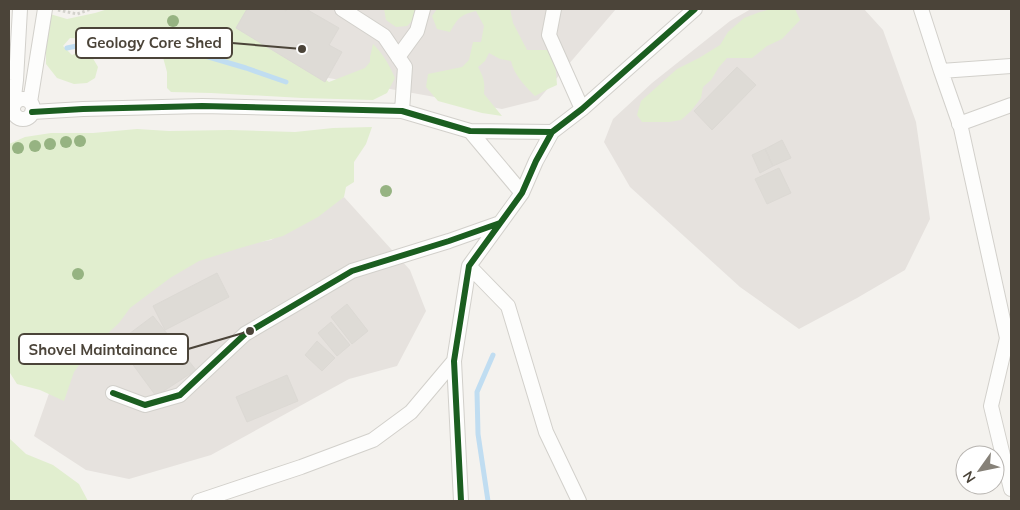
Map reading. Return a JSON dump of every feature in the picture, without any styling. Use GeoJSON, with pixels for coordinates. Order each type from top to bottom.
{"type":"FeatureCollection","features":[{"type":"Feature","properties":{"kind":"street"},"geometry":{"type":"LineString","coordinates":[[12,113],[20,9]]}},
{"type":"Feature","properties":{"kind":"street"},"geometry":{"type":"LineString","coordinates":[[31,107],[45,9]]}},
{"type":"Feature","properties":{"kind":"street"},"geometry":{"type":"LineString","coordinates":[[342,9],[384,36],[405,67],[402,111]]}},
{"type":"Feature","properties":{"kind":"street"},"geometry":{"type":"LineString","coordinates":[[398,57],[417,31],[423,9]]}},
{"type":"Feature","properties":{"kind":"street"},"geometry":{"type":"LineString","coordinates":[[554,9],[549,35],[582,110]]}},
{"type":"Feature","properties":{"kind":"street"},"geometry":{"type":"LineString","coordinates":[[461,501],[454,361],[469,266],[522,193],[536,161],[552,132],[582,110],[695,9]]}},
{"type":"Feature","properties":{"kind":"street"},"geometry":{"type":"LineString","coordinates":[[921,9],[959,124],[1009,342],[991,406],[1011,489]]}},
{"type":"Feature","properties":{"kind":"street"},"geometry":{"type":"LineString","coordinates":[[941,71],[1011,66]]}},
{"type":"Feature","properties":{"kind":"street"},"geometry":{"type":"LineString","coordinates":[[12,113],[15,102],[21,99],[28,100],[31,107]]}},
{"type":"Feature","properties":{"kind":"street"},"geometry":{"type":"LineString","coordinates":[[959,124],[1011,105]]}},
{"type":"Feature","properties":{"kind":"street"},"geometry":{"type":"LineString","coordinates":[[31,107],[83,109],[202,106],[402,111],[470,130],[552,132]]}},
{"type":"Feature","properties":{"kind":"street"},"geometry":{"type":"LineString","coordinates":[[470,130],[522,193]]}},
{"type":"Feature","properties":{"kind":"street"},"geometry":{"type":"LineString","coordinates":[[113,392],[145,405],[180,395],[245,334],[352,271],[500,222]]}},
{"type":"Feature","properties":{"kind":"street"},"geometry":{"type":"LineString","coordinates":[[469,266],[508,306],[546,432],[579,501]]}},
{"type":"Feature","properties":{"kind":"street"},"geometry":{"type":"LineString","coordinates":[[199,501],[301,467],[373,440],[411,412],[454,361]]}},
{"type":"Feature","properties":{"kind":"path"},"geometry":{"type":"LineString","coordinates":[[55,9],[77,14],[91,9]]}},
{"type":"Feature","properties":{"kind":"shaded area"},"geometry":{"type":"Polygon","coordinates":[[[181,9],[616,9],[538,100],[502,109],[312,75],[181,9]]]}},
{"type":"Feature","properties":{"kind":"shaded area"},"geometry":{"type":"Polygon","coordinates":[[[751,9],[864,9],[883,30],[916,122],[930,219],[905,270],[799,329],[740,287],[630,187],[604,142],[613,119],[652,83],[730,21],[751,9]]]}},
{"type":"Feature","properties":{"kind":"shaded area"},"geometry":{"type":"Polygon","coordinates":[[[344,197],[410,270],[426,311],[397,366],[349,379],[211,455],[129,479],[86,470],[34,436],[64,351],[194,253],[271,240],[344,197]]]}},
{"type":"Feature","properties":{"kind":"green space"},"geometry":{"type":"Polygon","coordinates":[[[108,9],[250,9],[246,29],[274,45],[329,82],[365,68],[370,62],[373,44],[386,60],[395,78],[387,93],[373,100],[171,92],[167,88],[167,72],[158,39],[125,34],[93,39],[70,38],[63,46],[72,55],[85,49],[91,55],[98,67],[95,78],[87,83],[74,84],[57,78],[46,64],[46,20],[50,14],[67,19],[108,9]]]}},
{"type":"Feature","properties":{"kind":"green space"},"geometry":{"type":"Polygon","coordinates":[[[384,9],[415,9],[414,19],[407,26],[396,27],[386,20],[384,9]]]}},
{"type":"Feature","properties":{"kind":"green space"},"geometry":{"type":"Polygon","coordinates":[[[437,9],[510,9],[513,23],[527,50],[549,50],[555,60],[557,85],[535,96],[517,76],[511,61],[500,59],[489,53],[485,61],[478,67],[484,80],[484,94],[502,116],[482,113],[438,101],[426,87],[428,74],[462,67],[469,60],[473,42],[481,42],[484,26],[476,11],[460,18],[450,32],[437,29],[432,16],[437,9]]]}},
{"type":"Feature","properties":{"kind":"green space"},"geometry":{"type":"Polygon","coordinates":[[[771,9],[795,9],[800,20],[782,39],[767,46],[752,58],[727,58],[711,80],[703,87],[701,98],[681,120],[642,122],[637,115],[641,101],[677,69],[720,45],[728,32],[744,18],[771,9]]]}},
{"type":"Feature","properties":{"kind":"green space"},"geometry":{"type":"Polygon","coordinates":[[[372,127],[366,144],[354,162],[354,182],[346,187],[344,197],[318,217],[283,236],[199,261],[170,278],[130,308],[119,323],[90,350],[74,372],[64,401],[40,390],[17,384],[9,369],[9,144],[25,137],[51,133],[93,133],[137,129],[295,132],[333,128],[372,127]]]}},
{"type":"Feature","properties":{"kind":"green space"},"geometry":{"type":"Polygon","coordinates":[[[9,438],[26,454],[53,465],[79,484],[88,501],[9,501],[9,438]]]}},
{"type":"Feature","properties":{"kind":"building"},"geometry":{"type":"Polygon","coordinates":[[[247,9],[283,9],[286,11],[287,9],[306,9],[339,28],[329,45],[342,52],[325,82],[236,28],[247,9]]]}},
{"type":"Feature","properties":{"kind":"building"},"geometry":{"type":"Polygon","coordinates":[[[737,67],[756,85],[712,130],[694,111],[737,67]]]}},
{"type":"Feature","properties":{"kind":"building"},"geometry":{"type":"Polygon","coordinates":[[[782,140],[791,158],[773,166],[765,149],[782,140]]]}},
{"type":"Feature","properties":{"kind":"building"},"geometry":{"type":"Polygon","coordinates":[[[765,149],[773,166],[760,173],[752,155],[765,149]]]}},
{"type":"Feature","properties":{"kind":"building"},"geometry":{"type":"Polygon","coordinates":[[[779,168],[791,193],[767,204],[755,179],[779,168]]]}},
{"type":"Feature","properties":{"kind":"building"},"geometry":{"type":"Polygon","coordinates":[[[217,273],[229,297],[165,330],[153,306],[217,273]]]}},
{"type":"Feature","properties":{"kind":"building"},"geometry":{"type":"Polygon","coordinates":[[[347,304],[368,331],[352,344],[331,317],[347,304]]]}},
{"type":"Feature","properties":{"kind":"building"},"geometry":{"type":"Polygon","coordinates":[[[153,316],[196,370],[156,396],[117,343],[153,316]]]}},
{"type":"Feature","properties":{"kind":"building"},"geometry":{"type":"Polygon","coordinates":[[[331,322],[350,345],[337,356],[318,333],[331,322]]]}},
{"type":"Feature","properties":{"kind":"building"},"geometry":{"type":"Polygon","coordinates":[[[317,341],[335,358],[322,371],[305,355],[317,341]]]}},
{"type":"Feature","properties":{"kind":"building"},"geometry":{"type":"Polygon","coordinates":[[[287,375],[298,401],[247,422],[236,397],[287,375]]]}},
{"type":"Feature","properties":{"kind":"waterway"},"geometry":{"type":"LineString","coordinates":[[67,48],[91,43],[132,40],[195,53],[286,82]]}},
{"type":"Feature","properties":{"kind":"waterway"},"geometry":{"type":"LineString","coordinates":[[488,501],[478,434],[477,392],[493,355]]}},
{"type":"Feature","properties":{"kind":"cycle path"},"geometry":{"type":"LineString","coordinates":[[461,501],[454,361],[469,266],[522,193],[536,161],[552,132],[582,109],[695,9]]}},
{"type":"Feature","properties":{"kind":"cycle path"},"geometry":{"type":"LineString","coordinates":[[32,112],[202,106],[402,111],[470,131],[552,132]]}},
{"type":"Feature","properties":{"kind":"cycle path"},"geometry":{"type":"LineString","coordinates":[[113,393],[145,405],[180,395],[245,334],[352,271],[500,223]]}},
{"type":"Feature","properties":{"kind":"place","name":"Geology Core Shed"},"geometry":{"type":"Point","coordinates":[302,49]}},
{"type":"Feature","properties":{"kind":"place","name":"Shovel Maintainance"},"geometry":{"type":"Point","coordinates":[250,331]}}]}
